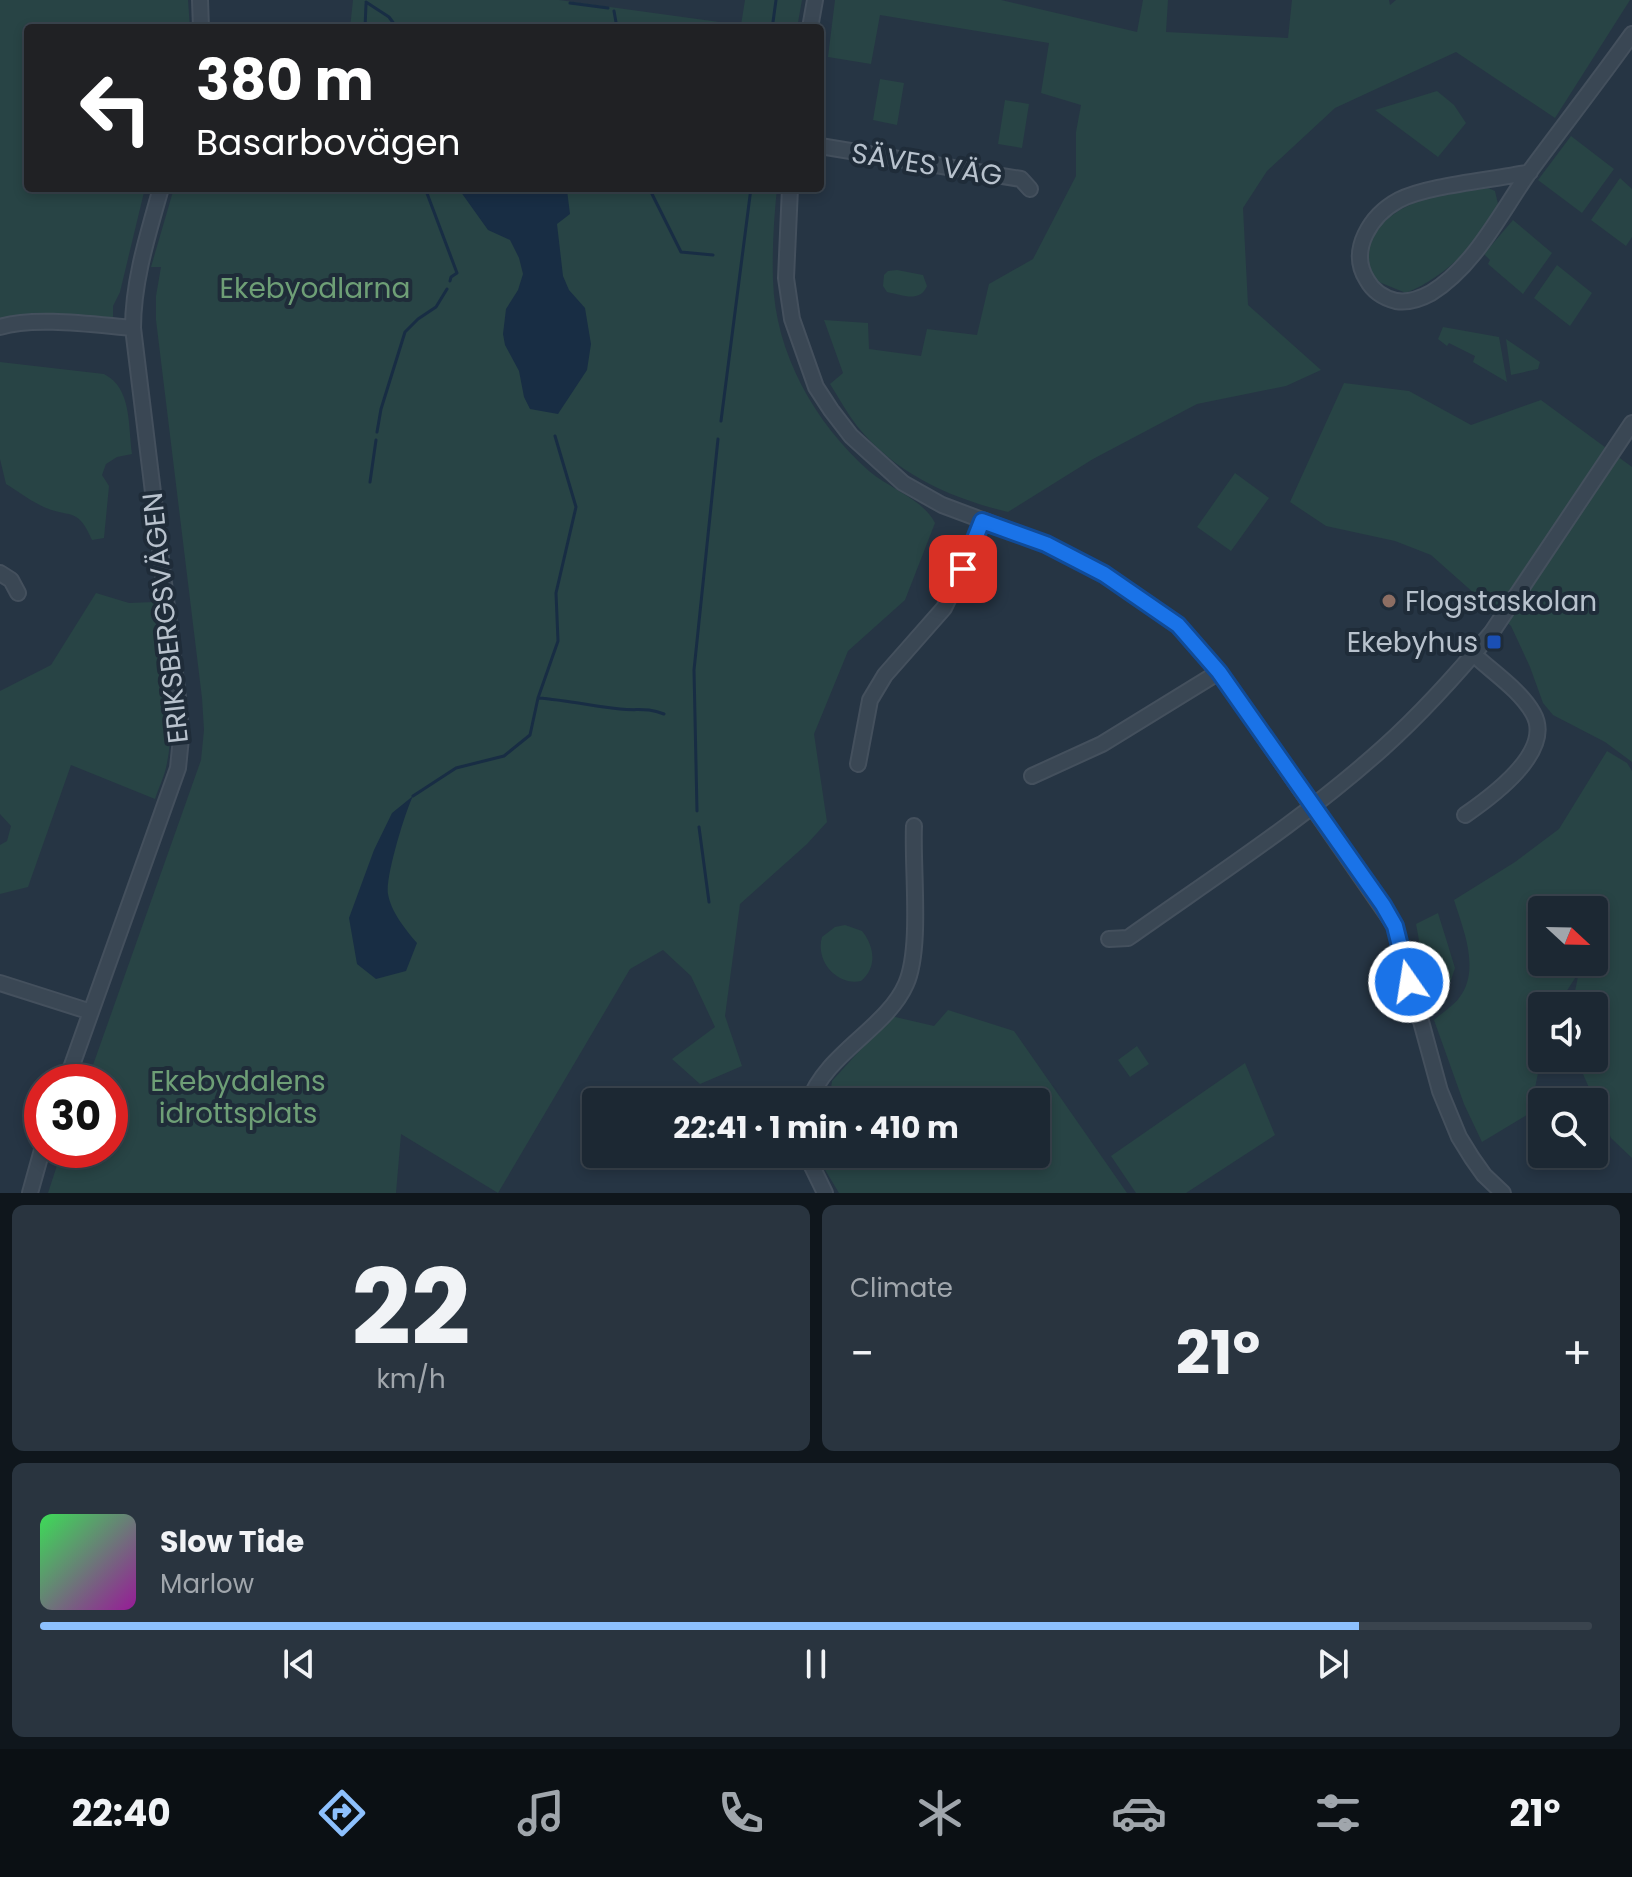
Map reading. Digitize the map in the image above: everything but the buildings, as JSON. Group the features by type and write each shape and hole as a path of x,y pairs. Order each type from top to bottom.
{"street":[{"path":"200,0 201,24"},
{"path":"811,24 815,0"},
{"path":"1530,172 1428,191 1400,200 1381,212 1360,247 1359,264 1370,286 1380,295 1411,301 1431,293 1459,269 1630,42"},
{"name":"SÄVES VÄG","path":"824,147 1021,179 1030,189"},
{"name":"ERIKSBERGSVÄGEN","path":"72,1064 178,768 181,738 174,661 133,328 138,275 160,192"},
{"path":"790,192 786,278 792,319 816,387 851,436 903,483 942,505 1046,544 1104,574 1178,625 1219,672 1395,926 1440,1091 1466,1147 1484,1175 1503,1193"},
{"path":"0,327 59,323 133,328"},
{"path":"1109,939 1128,938 1299,817 1383,748 1468,662 1524,587 1632,423"},
{"path":"858,764 870,700 885,675 944,608 982,521"},
{"path":"0,573 11,580 18,593"},
{"path":"1465,815 1512,777 1532,749 1538,732 1535,716 1521,697 1480,660"},
{"path":"1032,776 1102,744 1219,672"},
{"path":"817,1088 824,1075 892,1005 906,985 913,948 914,826"},
{"path":"0,983 91,1012"},
{"path":"30,1193 37,1168"},
{"path":"813,1168 825,1193"}],"green space":[{"path":"0,0 188,0 190,24 24,24 24,192 144,192 120,292 113,306 113,327 0,327"},
{"path":"353,0 559,0 734,24 350,24"},
{"path":"745,0 802,0 798,24 741,24"},
{"path":"835,0 1001,0 1137,32 1143,0 1168,0 1166,32 1288,38 1292,0 1389,0 1390,5 1396,0 1630,0 1555,118 1456,52 1335,108 1267,171 1243,208 1248,305 1321,370 1286,386 1197,404 1093,459 1008,512 925,482 872,443 853,421 830,384 843,373 824,320 868,323 869,349 921,356 927,329 977,335 989,284 1033,259 1076,176 1076,132 1081,105 1041,93 1049,43 880,15 871,64 828,57"},
{"path":"880,79 904,83 897,125 873,120"},
{"path":"1437,91 1454,105 1466,123 1438,157 1375,110"},
{"path":"1005,100 1029,104 1022,148 998,144"},
{"path":"1571,136 1614,169 1582,213 1538,180"},
{"path":"1620,178 1632,189 1632,237 1626,246 1591,220"},
{"path":"1488,188 1495,191 1498,204 1482,232 1448,268 1406,293 1374,280 1368,266 1367,247 1389,217 1428,198"},
{"path":"173,192 777,192 773,257 775,307 790,360 815,409 849,452 877,477 923,507 935,523 905,600 848,651 814,734 827,822 740,904 725,1016 742,1066 700,1084 672,1059 715,1027 691,976 663,950 630,969 498,1193 401,1134 396,1193 48,1193 56,1168 128,1168 128,1064 93,1064 201,760 204,730 202,698 156,320 161,267 151,267"},
{"path":"1513,220 1552,253 1523,294 1488,264 1490,260 1484,254"},
{"path":"1557,265 1592,293 1570,326 1534,298"},
{"path":"897,270 923,275 927,286 924,291 915,296 887,292 883,286 884,275"},
{"path":"1443,327 1499,337 1507,382 1473,362 1475,356 1449,343 1447,346 1438,339"},
{"path":"1506,339 1540,362 1538,369 1511,375"},
{"path":"0,362 104,374 120,388 127,408 132,454 117,457 106,464 102,475 109,486 104,538 92,540 78,518 41,506 6,484 0,459"},
{"path":"1344,383 1409,391 1471,425 1541,400 1632,467 1632,762 1605,742 1553,715 1543,703 1511,626 1431,555 1395,541 1326,526 1290,502"},
{"path":"1235,473 1269,498 1231,551 1197,527"},
{"path":"96,593 129,603 154,602 170,704 170,744 165,772 155,799 71,765 28,887 0,894 0,845 7,841 11,826 0,814 0,691 51,665"},
{"path":"1607,751 1627,763 1632,771 1632,1158 1608,1131 1608,1088 1589,1088 1582,1072 1608,1072 1608,992 1575,992 1578,976 1608,976 1608,896 1528,896 1528,976 1576,976 1566,992 1528,992 1528,1072 1538,1072 1535,1088 1528,1088 1528,1114 1482,1142 1464,1104 1434,1020 1459,998 1469,975 1468,949 1454,900 1515,862 1559,829"},
{"path":"1438,913 1455,968 1447,992 1430,1001 1416,924"},
{"path":"845,925 862,931 872,950 870,970 861,981 852,982 836,976 822,955 822,937 835,927"},
{"path":"948,1010 1014,1031 1127,1193 839,1193 824,1168 1050,1168 1050,1088 831,1088 832,1081 891,1016 934,1026"},
{"path":"1137,1046 1149,1064 1130,1077 1118,1060"},
{"path":"1245,1063 1275,1135 1186,1193 1136,1193 1111,1156"}],"water":[{"path":"461,192 567,192 570,214 557,224 563,276 569,290 585,308 591,344 587,370 558,414 530,409 524,397 519,371 505,345 503,334 506,309 518,290 523,274 510,240 488,230"},
{"path":"413,796 392,860 388,894 396,914 417,943 406,971 376,979 357,964 349,918 374,850 392,813"}],"waterway":[{"path":"773,22 776,0"},
{"path":"366,2 394,24"},
{"path":"570,3 608,8"},
{"path":"365,24 366,4"},
{"path":"614,11 616,24"},
{"path":"427,192 457,273 450,281"},
{"path":"651,192 681,252 713,255"},
{"path":"721,421 750,192"},
{"path":"377,432 405,332 436,307 447,289"},
{"path":"413,796 456,768 504,756 530,735 538,698 558,641 556,593 576,507 555,436"},
{"path":"697,811 694,670 718,439"},
{"path":"370,482 376,440"},
{"path":"538,698 664,714"},
{"path":"699,827 709,902"}],"place":[{"name":"Flogstaskolan","path":"1389,601"},
{"name":"Ekebyhus","path":"1494,642"}],"route":[{"path":"963,569 982,521 1046,544 1104,574 1178,625 1219,672 1383,905 1395,926 1409,982"}],"park label":[{"name":"Ekebyodlarna","path":"315,288"},
{"name":"Ekebydalens idrottsplats","path":"238,1097"}]}
